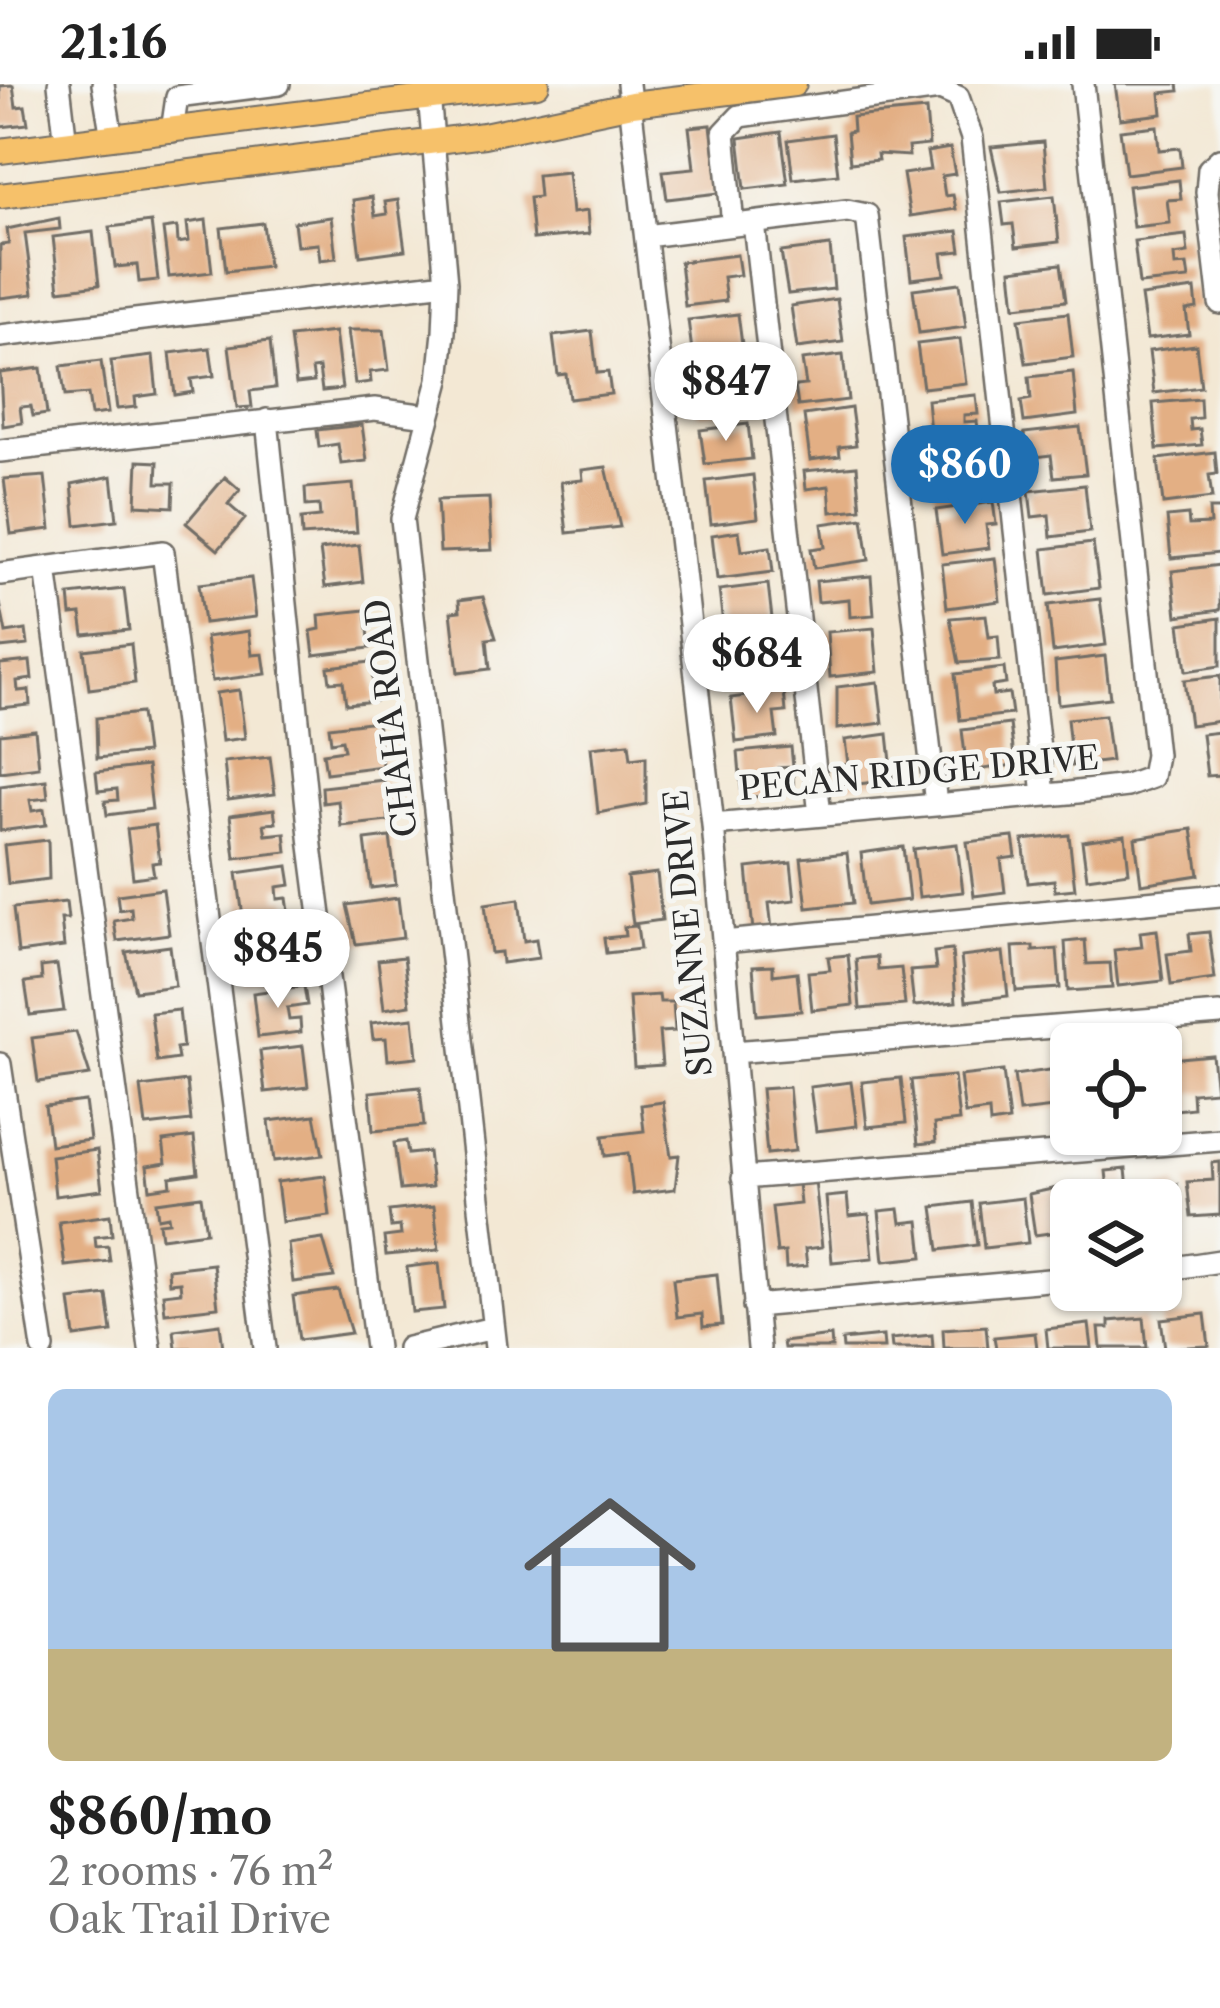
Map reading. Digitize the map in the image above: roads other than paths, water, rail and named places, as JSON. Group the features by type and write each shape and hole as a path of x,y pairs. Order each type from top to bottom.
{"main road":[{"path":"0,151 429,91 537,84"},
{"path":"0,196 434,141 630,94 794,84"},
{"path":"39,192 58,173 162,160 172,130"}],"street":[{"path":"59,84 66,144"},
{"path":"103,84 112,138"},
{"path":"172,130 177,97 279,84"},
{"name":"PECAN RIDGE DRIVE","path":"713,825 1127,786 1152,777 1156,755 1083,84"},
{"path":"820,815 743,224 724,133 740,116 940,89 958,97 972,138 1044,795"},
{"name":"CHAHA ROAD","path":"429,91 446,283 440,380 402,519 495,1338"},
{"name":"SUZANNE DRIVE","path":"630,94 713,825 759,1348"},
{"path":"1220,159 1209,169 1207,192 1220,303"},
{"path":"646,236 859,211 870,222 936,804"},
{"path":"0,336 446,283"},
{"path":"0,452 375,409 428,416"},
{"path":"267,420 311,846 376,1348"},
{"path":"0,574 163,552 265,1348"},
{"path":"46,568 150,1348"},
{"path":"723,942 1220,895"},
{"path":"733,1052 1220,1015"},
{"path":"0,1064 43,1348"},
{"path":"743,1178 1220,1140"},
{"path":"1182,1267 1220,1261"},
{"path":"754,1306 1050,1280"},
{"path":"408,1348 495,1338"}]}
